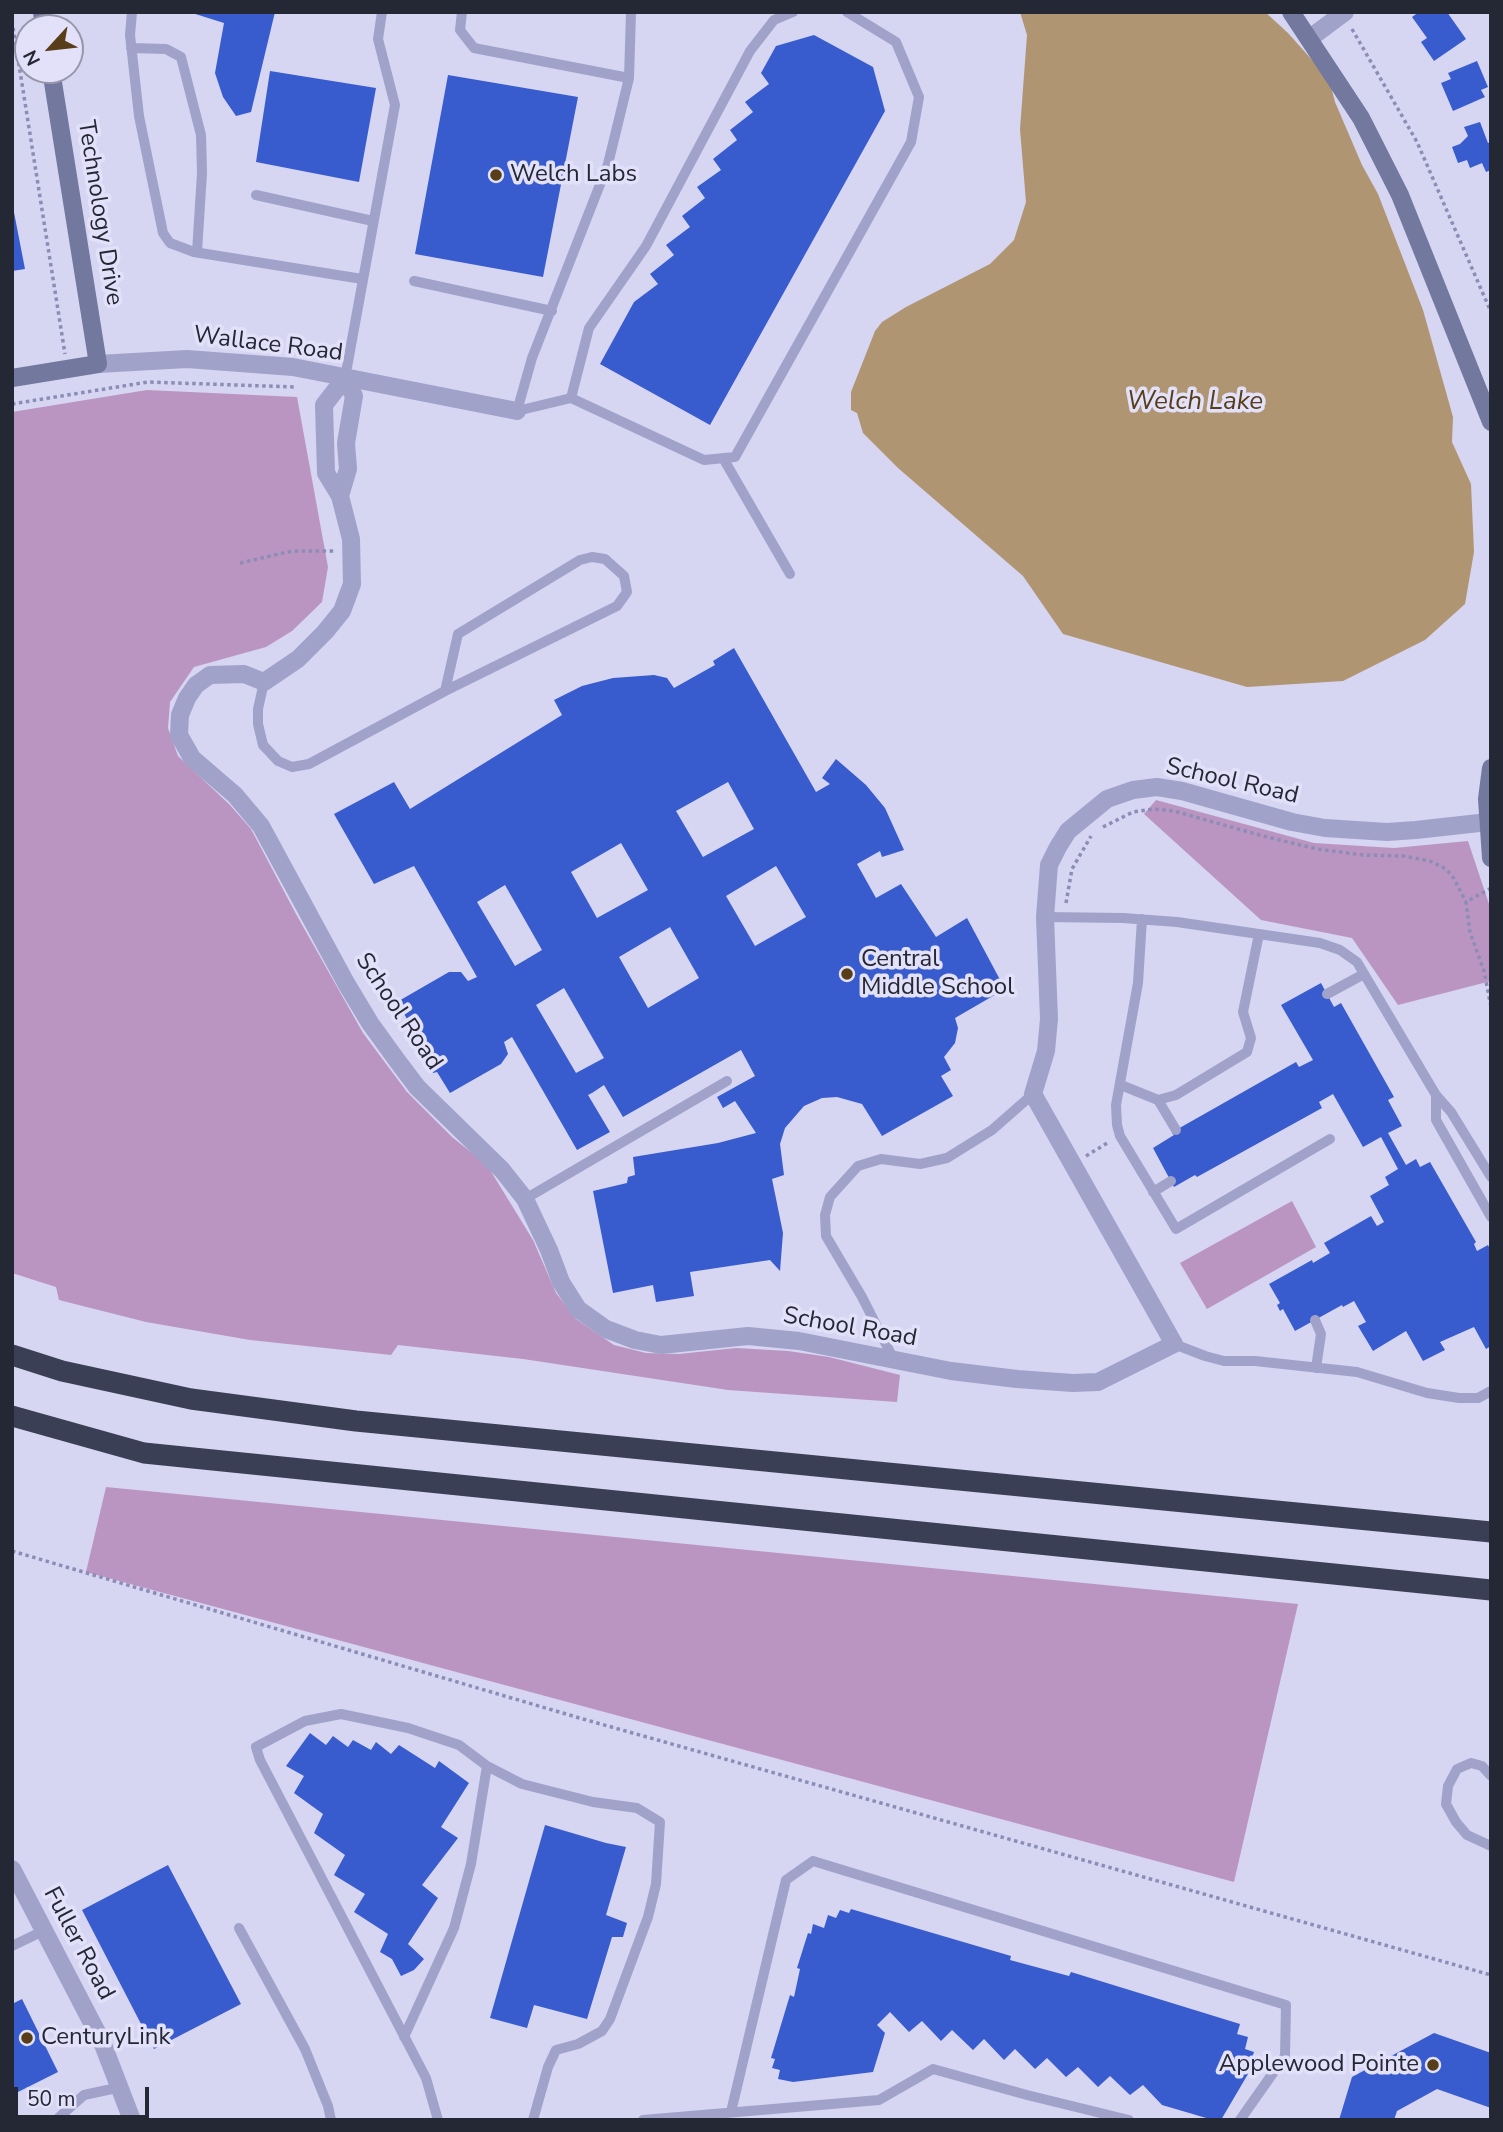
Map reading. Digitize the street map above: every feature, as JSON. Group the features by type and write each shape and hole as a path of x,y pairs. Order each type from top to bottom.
{"highway":[{"path":"12,1355 62,1371 191,1399 356,1421 1491,1532"},
{"path":"12,1416 144,1453 1491,1590"}],"street":[{"path":"1292,12 1361,118 1400,195 1491,422"},
{"path":"1310,38 1344,13"},
{"name":"Technology Drive","path":"53,84 98,363"},
{"name":"Wallace Road","path":"12,378 98,363 187,359 227,361 293,368 517,411"},
{"path":"264,682 298,659 325,632 342,611 352,584 351,539 340,496 326,474 324,405 345,378 354,396 346,443 348,469 340,496"},
{"name":"School Road","path":"264,682 244,674 210,675 196,685 187,698 180,715 179,735 192,758 235,794 261,826 346,983 396,1059 417,1087 502,1170 525,1199 561,1282 578,1309 607,1329 635,1340 661,1345 748,1336 799,1341 895,1362 1017,1379 1073,1383 1098,1382 1174,1344"},
{"path":"1491,768 1488,799 1491,858"},
{"name":"School Road","path":"1032,1094 1046,1051 1049,1018 1045,918 1049,865 1068,831 1107,799 1133,790 1157,787 1325,828 1396,831 1488,821"},
{"path":"1032,1094 1174,1344"},
{"name":"Fuller Road","path":"12,1870 102,2042 132,2120"}],"lane":[{"path":"132,12 130,35 139,116 163,233 170,243 197,252 362,279"},
{"path":"345,378 395,104 378,39 382,12"},
{"path":"462,12 460,30 474,48 629,78"},
{"path":"631,12 629,78 608,164 532,358 517,411 571,398 704,460 735,457 911,142 919,97 896,42 847,12"},
{"path":"571,398 589,328 646,246 750,51 774,20 793,12"},
{"path":"131,48 166,49 181,57 201,135 202,173 197,252"},
{"path":"256,195 373,221"},
{"path":"414,281 552,311"},
{"path":"723,458 789,574"},
{"path":"264,682 258,709 263,745 278,761 292,768 309,764 445,691 617,606 627,592 624,576 605,559 592,557 580,560 458,634 445,691"},
{"path":"1045,918 1142,919 1330,946 1357,962 1436,1095 1451,1112 1491,1177"},
{"path":"1142,919 1138,983 1116,1105 1120,1136 1176,1229 1331,1139"},
{"path":"1158,1100 1176,1095 1247,1052 1251,1038 1243,1012 1259,934"},
{"path":"1327,994 1364,974"},
{"path":"525,1199 727,1081"},
{"path":"1121,1085 1158,1100 1177,1130"},
{"path":"895,1362 862,1297 826,1236 825,1215 830,1197 858,1166 881,1160 920,1164 947,1158 992,1130 1032,1094"},
{"path":"1436,1095 1436,1120 1491,1217"},
{"path":"1153,1192 1171,1181"},
{"path":"1315,1320 1321,1334 1316,1368"},
{"path":"1174,1344 1224,1361 1255,1361 1357,1372 1427,1393 1459,1398 1478,1398 1491,1391"},
{"path":"438,2120 426,2078 260,1760 256,1747 305,1721 341,1714 408,1728 458,1745 487,1766 522,1784 593,1802 637,1808 660,1822 656,1884 648,1917 610,2019 602,2032 578,2044 556,2050 548,2067 533,2120"},
{"path":"1491,1776 1482,1766 1471,1763 1457,1769 1448,1786 1446,1804 1467,1835 1491,1846"},
{"path":"404,2037 454,1928 471,1864 487,1766"},
{"path":"731,2112 786,1880 813,1861 1286,2005 1285,2056 1240,2120"},
{"path":"239,1928 305,2049 331,2120"},
{"path":"12,1946 43,1931"},
{"path":"643,2120 879,2100 933,2069 1129,2120"},
{"path":"56,2120 84,2095 121,2087"}],"path":[{"path":"1344,13 1417,142 1491,312"},
{"path":"12,21 68,369"},
{"path":"12,404 148,382 295,387"},
{"path":"240,563 292,551 334,551"},
{"path":"1102,828 1133,812 1164,810 1317,849 1363,855 1404,856 1430,861 1446,869 1459,886 1466,902 1470,932 1484,971 1491,1007"},
{"path":"1065,918 1072,869 1093,834"},
{"path":"1466,902 1491,888"},
{"path":"1072,1164 1120,1136"},
{"path":"12,1551 583,1719 949,1820 1491,1975"}],"shaded area":[{"path":"147,390 297,397 328,567 322,602 292,631 266,647 194,667 170,702 168,728 178,756 230,805 251,829 363,1033 407,1092 452,1137 487,1165 533,1240 556,1293 576,1319 614,1345 646,1353 679,1354 736,1348 788,1351 829,1357 900,1375 897,1402 728,1390 523,1359 398,1345 391,1355 250,1340 146,1322 59,1300 56,1287 12,1273 12,412"},
{"path":"1156,800 1314,843 1394,848 1468,841 1491,910 1491,981 1398,1005 1352,938 1261,920 1144,814"},
{"path":"1292,1201 1316,1247 1207,1309 1180,1263"},
{"path":"106,1487 1298,1604 1234,1882 86,1572"}],"water":[{"name":"Welch Lake","path":"1020,12 1265,12 1288,33 1329,79 1335,102 1362,165 1378,194 1423,310 1453,417 1452,442 1471,484 1474,552 1465,604 1425,640 1343,681 1247,687 1063,634 1023,576 898,468 863,433 857,413 851,410 851,392 875,331 882,322 990,264 1014,240 1026,202 1020,129 1027,35"}],"building":[{"path":"189,12 275,12 251,112 236,116 223,97 215,73 224,23"},
{"path":"1419,12 1447,12 1466,39 1434,61 1421,42 1427,38 1412,17"},
{"path":"814,35 873,67 885,111 710,425 600,364 634,302 658,284 650,274 674,255 666,245 690,227 682,216 705,198 697,187 721,170 713,159 737,140 730,130 753,112 745,102 769,84 761,73 776,46"},
{"path":"1477,61 1488,87 1481,90 1485,97 1453,111 1441,83 1451,79 1448,73"},
{"path":"270,71 376,88 359,182 256,162"},
{"name":"Welch Labs","path":"448,75 578,97 543,277 415,254"},
{"path":"1480,122 1488,143 1491,142 1491,170 1486,172 1482,163 1470,168 1467,160 1458,163 1452,147 1468,136 1464,127"},
{"path":"12,202 25,269 12,271"},
{"name":"Central Middle School","path":"734,648 816,792 830,784 822,778 836,759 866,785 885,808 904,850 882,857 880,851 857,864 876,898 901,884 936,937 967,918 1005,989 955,1018 958,1028 955,1043 944,1057 951,1070 941,1076 953,1096 882,1136 862,1104 837,1097 822,1098 804,1106 785,1128 780,1144 784,1175 772,1179 783,1233 780,1271 770,1260 690,1272 694,1296 656,1302 653,1285 613,1293 593,1191 627,1183 628,1177 635,1175 633,1157 718,1143 756,1133 735,1101 723,1108 717,1097 755,1076 741,1050 623,1117 604,1085 588,1095 610,1132 577,1150 512,1037 504,1042 508,1054 501,1064 450,1093 437,1072 433,1073 406,1026 410,1024 397,1002 449,972 461,972 468,981 477,977 414,866 374,884 334,814 394,782 410,809 562,715 554,700 582,686 613,678 654,675 667,678 674,688 715,665 713,661","holes":["728,782 754,829 703,857 676,811","621,843 648,890 597,918 571,872","776,866 806,917 755,946 726,896","505,885 542,950 515,966 477,902","670,927 699,978 648,1008 619,957","564,988 604,1058 576,1073 536,1005"]},
{"path":"1321,983 1334,1007 1341,1003 1394,1097 1388,1100 1402,1126 1388,1133 1406,1165 1416,1159 1420,1167 1430,1162 1476,1242 1474,1244 1477,1251 1488,1245 1491,1251 1491,1346 1486,1349 1474,1327 1440,1342 1445,1350 1423,1361 1406,1331 1373,1351 1358,1326 1366,1322 1354,1301 1295,1331 1283,1309 1280,1311 1277,1305 1280,1303 1269,1284 1330,1253 1324,1243 1371,1216 1377,1226 1384,1222 1370,1196 1389,1185 1385,1177 1398,1169 1381,1137 1363,1147 1333,1094 1319,1102 1322,1108 1174,1187 1153,1148 1174,1135 1172,1133 1176,1130 1296,1062 1299,1067 1313,1060 1281,1005"},
{"path":"310,1733 326,1745 333,1736 348,1747 353,1740 371,1750 376,1742 391,1754 399,1745 435,1768 439,1761 469,1783 441,1827 458,1838 422,1885 438,1898 408,1944 424,1959 414,1970 401,1976 392,1959 380,1952 388,1934 354,1912 365,1894 334,1875 345,1855 314,1833 323,1814 294,1793 304,1776 286,1766"},
{"path":"545,1825 626,1847 606,1915 627,1923 623,1937 612,1937 587,2019 534,2005 527,2028 490,2018"},
{"path":"168,1865 241,2004 154,2049 82,1910"},
{"path":"851,1909 1011,1956 1010,1960 1069,1976 1071,1972 1240,2024 1237,2034 1248,2037 1245,2049 1254,2052 1251,2061 1255,2062 1221,2120 1213,2120 1162,2105 1143,2085 1130,2095 1110,2076 1098,2087 1078,2067 1066,2077 1047,2058 1035,2069 1015,2049 1004,2060 984,2039 973,2050 952,2030 941,2041 922,2021 909,2032 890,2012 877,2025 885,2033 873,2072 793,2082 778,2079 780,2070 772,2068 775,2059 771,2058 790,1995 794,1997 800,1969 797,1968 808,1933 811,1934 813,1924 824,1928 828,1915 836,1918 840,1910 849,1913"},
{"name":"CenturyLink","path":"22,1999 58,2072 12,2095 12,2004"},
{"name":"Applewood Pointe","path":"1434,2033 1491,2053 1491,2108 1437,2089 1397,2111 1394,2120 1339,2120 1352,2077"}],"place":[{"name":"Welch Labs","path":"496,175"},
{"name":"Central Middle School","path":"847,974"},
{"name":"CenturyLink","path":"27,2038"},
{"name":"Applewood Pointe","path":"1433,2065"}]}
